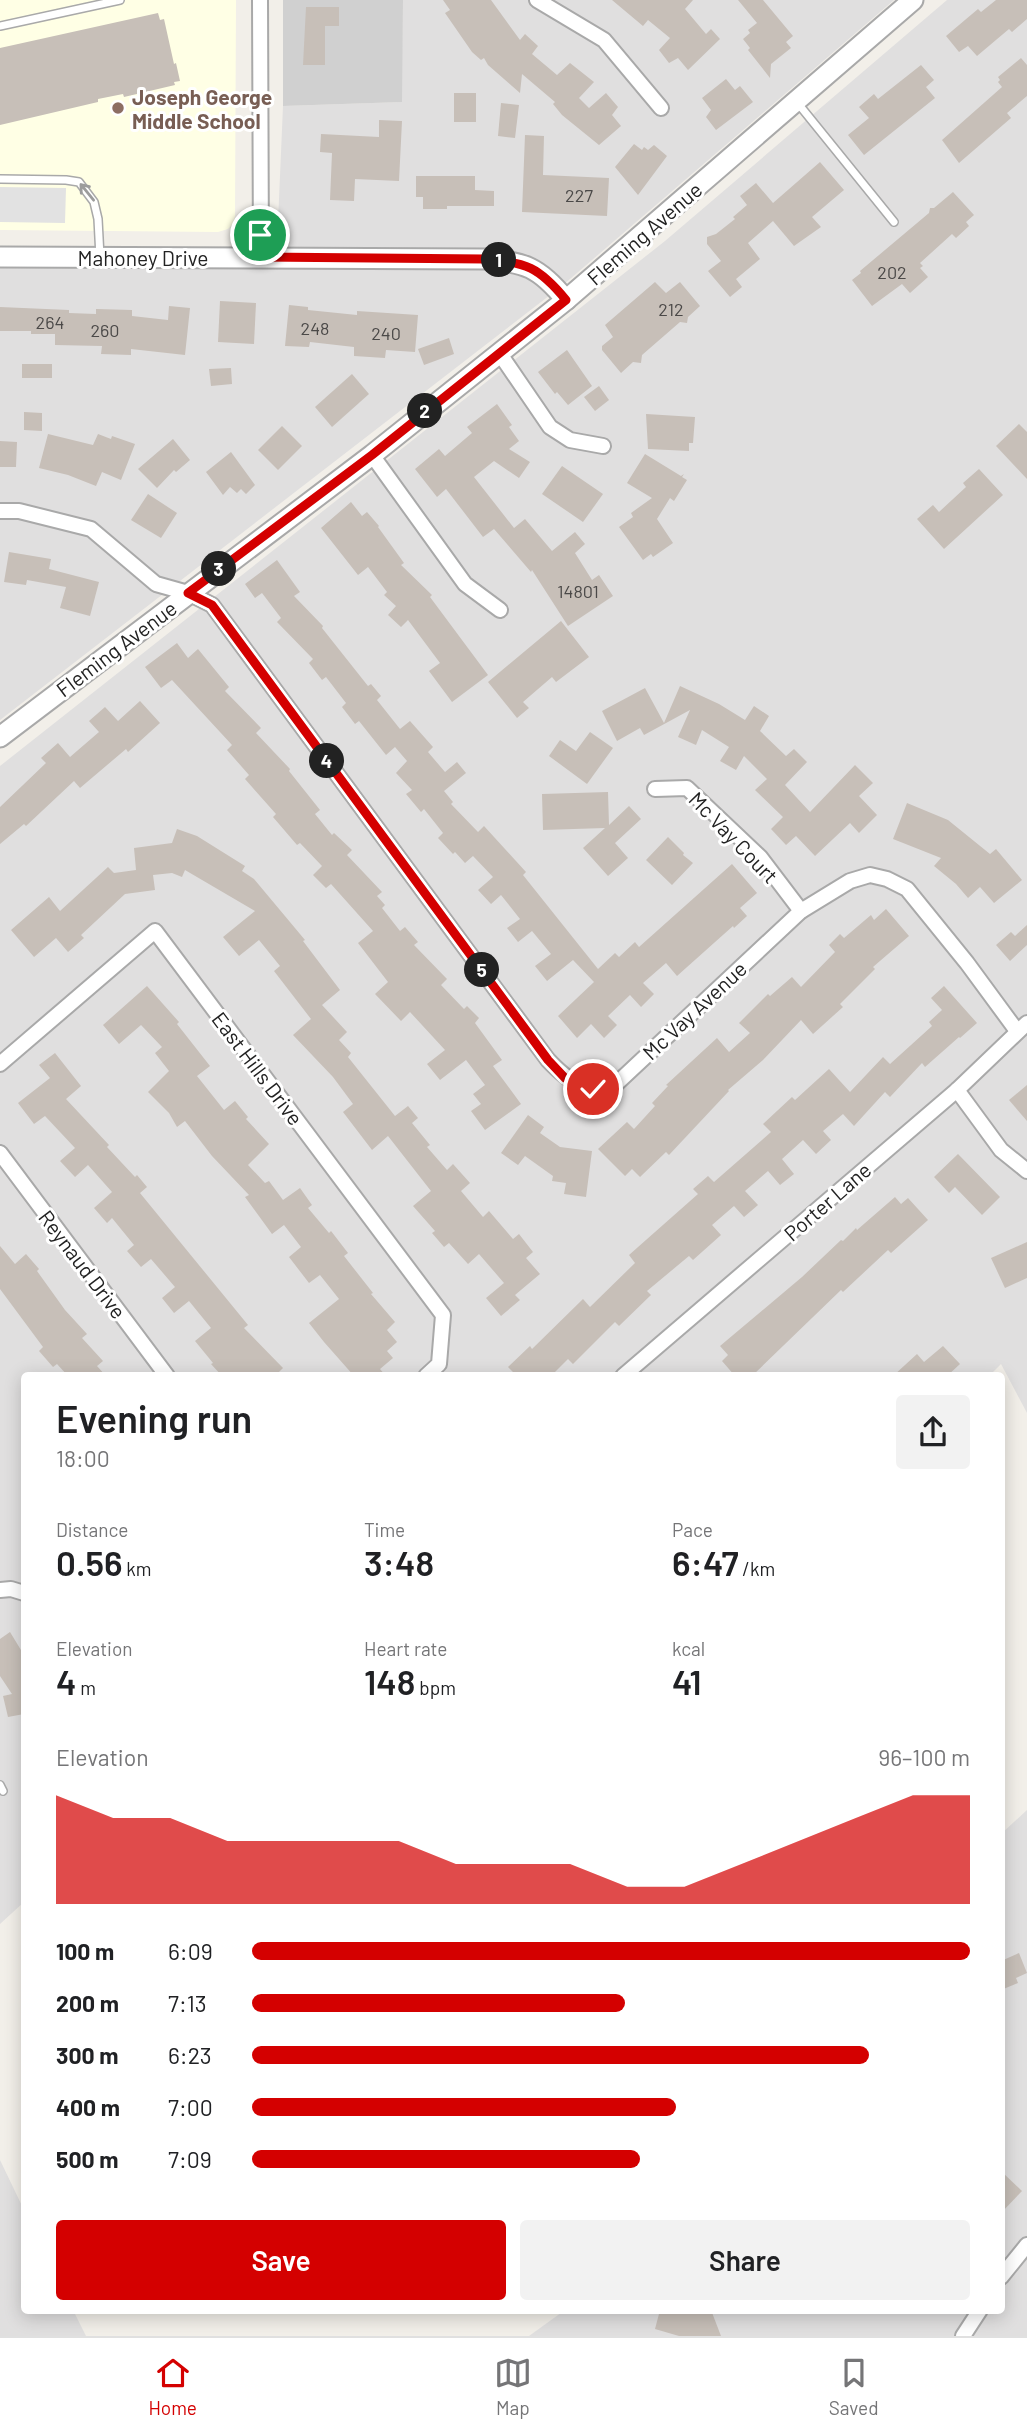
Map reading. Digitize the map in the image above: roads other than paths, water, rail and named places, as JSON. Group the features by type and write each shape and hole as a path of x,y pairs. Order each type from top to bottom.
{"street":[{"path":"260,0 261,257"},
{"path":"537,0 604,40 661,108"},
{"name":"Fleming Avenue","path":"0,737 372,455 499,355 914,0"},
{"name":"Mahoney Drive","path":"0,257 514,261 539,272 566,300"},
{"path":"499,355 550,427 570,440 603,446"},
{"path":"372,455 465,584 500,610"},
{"name":"Mc Vay Avenue","path":"0,511 19,512 91,529 156,584 188,593 212,605 565,1078 593,1089 615,1085 801,911 850,881 870,875 887,879 906,889 1022,1027"},
{"name":"Mc Vay Court","path":"655,789 687,788 760,857 801,911"},
{"name":"East Hills Drive","path":"0,1064 155,931 443,1315 439,1364 430,1372"},
{"name":"Porter Lane","path":"628,1372 957,1090 1022,1027"},
{"path":"957,1090 1001,1150 1027,1171"},
{"name":"Reynaud Drive","path":"0,1153 164,1372"},
{"path":"0,1590 21,1592"},
{"path":"1005,2272 1027,2245"},
{"path":"963,2336 977,2314"}],"lane":[{"path":"0,26 120,0"},
{"path":"796,101 894,222"},
{"path":"0,179 79,182 94,202 98,219 100,257"}],"place":[{"name":"Joseph George Middle School","path":"118,108"}]}
